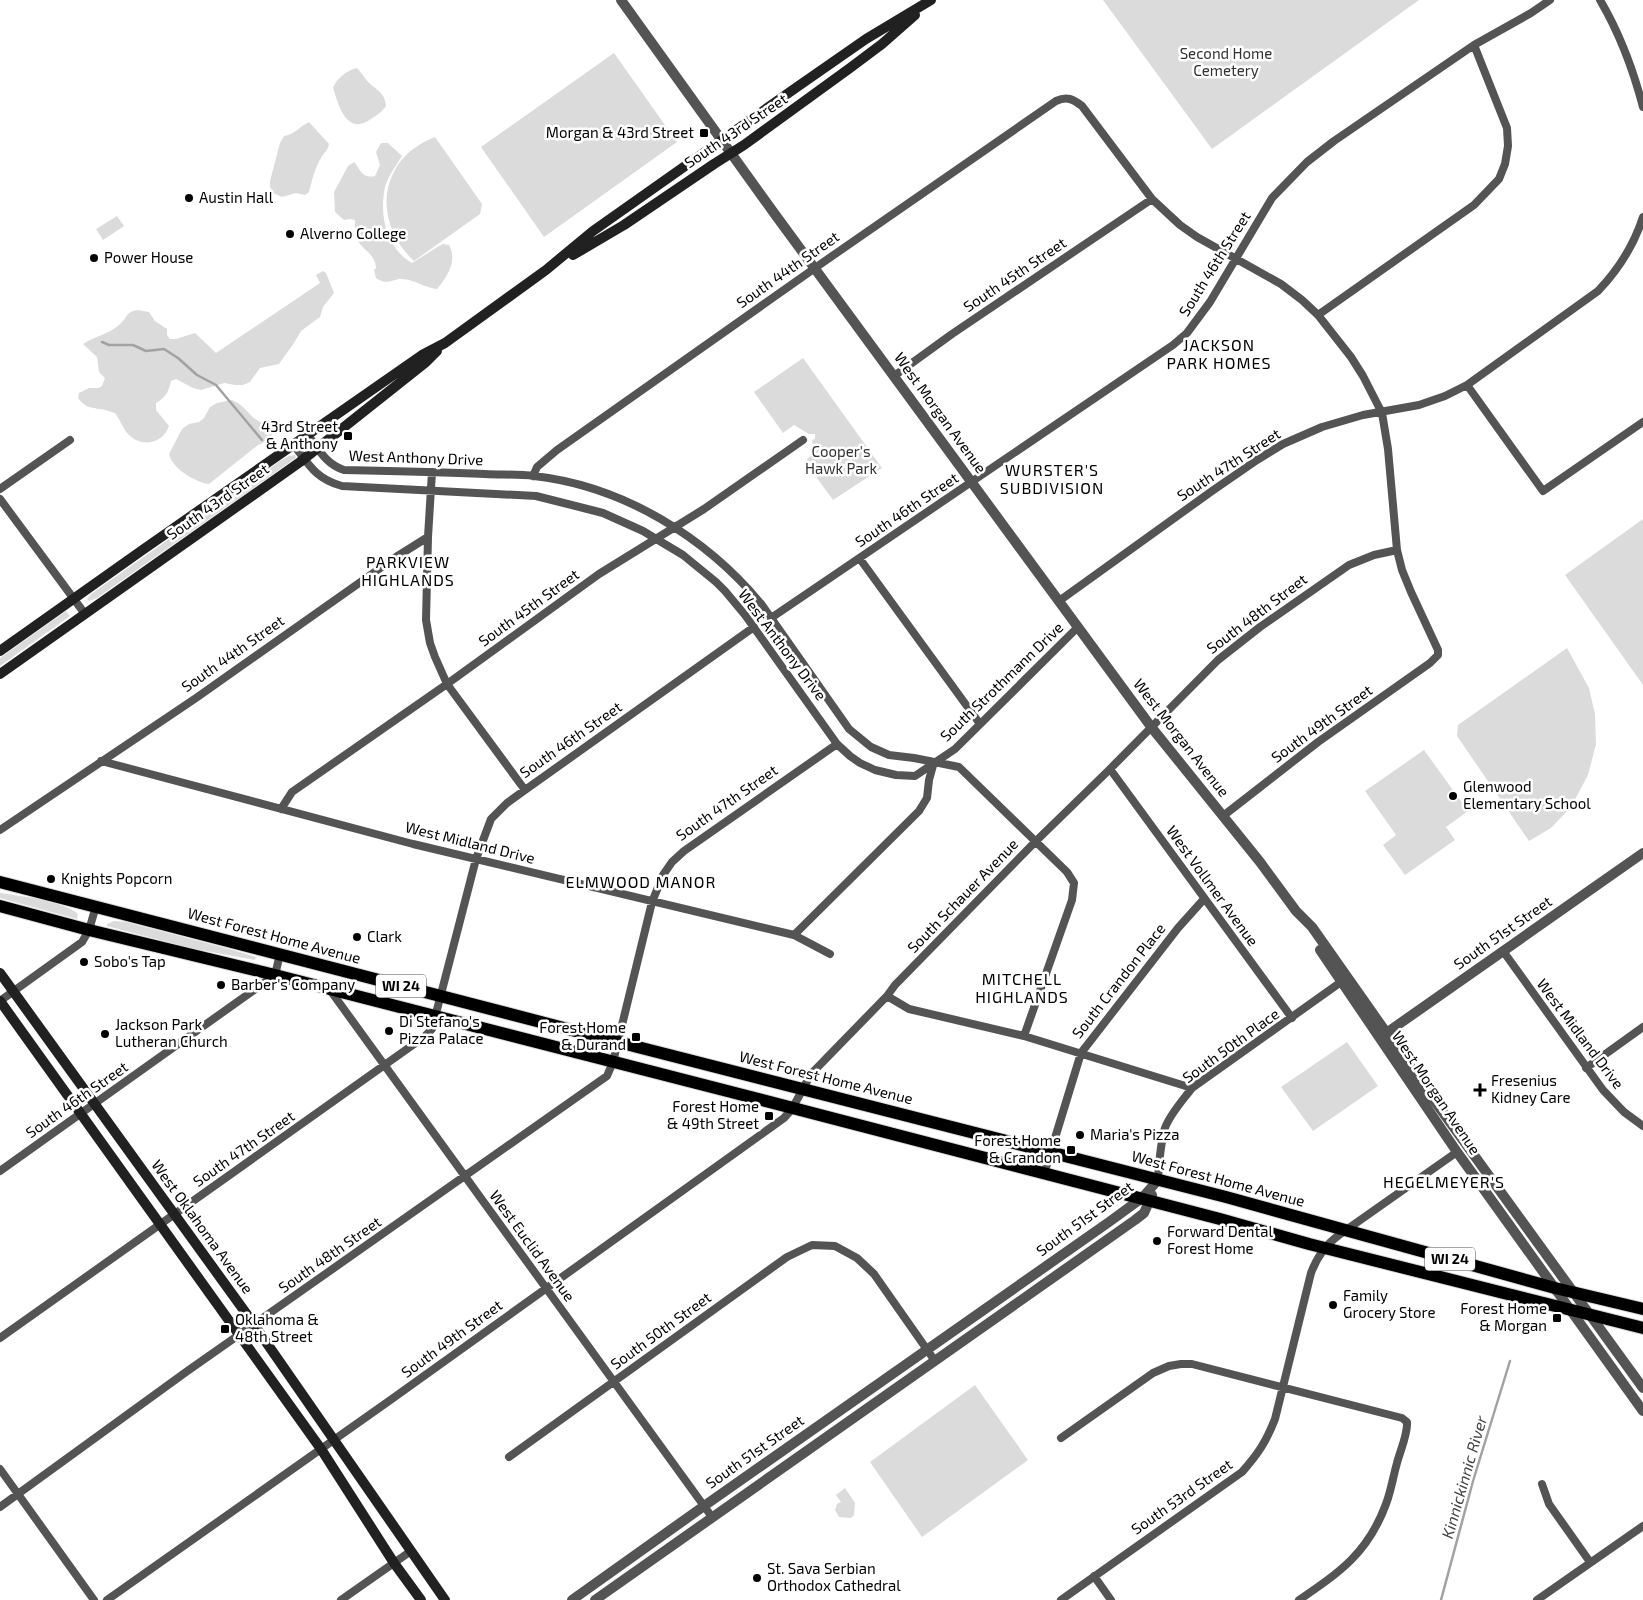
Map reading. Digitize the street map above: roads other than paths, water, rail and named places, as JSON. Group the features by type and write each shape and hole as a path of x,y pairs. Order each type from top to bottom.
{"main road":[{"name":"South 43rd Street","path":"546,270 624,225 787,115 882,44 932,0"},
{"name":"South 43rd Street","path":"0,651 422,355 445,343 546,270 593,232 777,101 866,40 932,0"},
{"path":"777,101 787,115"},
{"name":"South 43rd Street","path":"0,674 304,459 426,362 445,343"},
{"name":"West Forest Home Avenue","path":"0,882 280,954 437,1006 615,1052 792,1108 1220,1218 1309,1244 1643,1328"},
{"name":"West Forest Home Avenue","path":"0,906 330,990 437,1006 615,1052 802,1089 1050,1151 1573,1293 1643,1309"},
{"name":"West Oklahoma Avenue","path":"0,973 254,1325 445,1600"},
{"name":"West Oklahoma Avenue","path":"0,1001 321,1449 394,1563 421,1600"},
{"path":"407,1580 430,1600"}],"street":[{"name":"West Morgan Avenue","path":"621,0 1152,728 1296,911 1312,927 1457,1152 1643,1411"},
{"name":"South 46th Street","path":"771,618 1173,345 1187,333 1210,302 1272,198 1307,162 1334,141 1474,45 1531,13 1550,0"},
{"path":"1600,0 1627,55 1643,108"},
{"path":"1318,315 1474,205 1486,195 1499,179 1505,164 1508,146 1507,128 1474,45"},
{"name":"South 44th Street","path":"533,476 537,468 557,450 1056,101 1068,98 1082,106 1152,199"},
{"path":"1152,199 1180,225 1281,284 1318,315 1351,357 1382,412 1388,449 1397,550"},
{"name":"South 45th Street","path":"894,376 952,334 1152,199"},
{"name":"South 47th Street","path":"1059,601 1212,491 1283,444 1322,427 1363,415 1419,405 1445,396 1467,385 1598,291 1626,256 1641,231 1643,217"},
{"path":"1467,385 1543,491 1643,422"},
{"name":"West Anthony Drive","path":"308,435 334,467 344,470 533,476 567,482 616,497 674,527 728,569 752,593 849,729 860,740 889,755 958,767 1067,872 1074,883 1072,900 1024,1036"},
{"path":"0,489 70,440"},
{"name":"South 45th Street","path":"281,809 292,792 447,684 599,574 704,509 803,440"},
{"name":"West Anthony Drive","path":"294,444 314,472 331,483 342,486 430,492 510,494 546,498 602,513 643,531 683,556 716,582 746,615 837,744 850,756 875,770 896,775 915,776 934,762"},
{"path":"432,472 426,620 430,643 447,684 525,790"},
{"path":"0,499 85,614"},
{"name":"South 44th Street","path":"0,830 196,698 428,536"},
{"name":"South 49th Street","path":"1223,816 1318,742 1430,663 1438,655 1436,643 1402,570 1397,550"},
{"name":"South 48th Street","path":"1152,728 1218,660 1292,604 1349,564 1374,555 1397,550"},
{"path":"860,559 980,724"},
{"name":"South 46th Street","path":"437,1006 476,859 491,819 506,803 754,627"},
{"name":"South Strothmann Drive","path":"934,762 955,749 1078,627"},
{"name":"South Schauer Avenue","path":"802,1089 811,1074 887,996 895,985 1152,728"},
{"name":"South 47th Street","path":"615,1052 652,902 663,875 678,856 837,744"},
{"name":"West Midland Drive","path":"101,761 476,859 794,935 830,954"},
{"path":"794,935 922,807 927,798 934,762"},
{"name":"West Vollmer Avenue","path":"1110,769 1292,1018"},
{"name":"South 51st Street","path":"1382,1035 1643,853"},
{"name":"South Crandon Place","path":"1044,1174 1081,1053 1178,928 1204,899"},
{"path":"0,1001 82,942 89,930 96,906"},
{"name":"West Morgan Avenue","path":"1296,911 1341,982 1464,1142 1643,1388"},
{"name":"West Midland Drive","path":"1503,951 1603,1090 1624,1112 1643,1126"},
{"path":"275,975 280,954"},
{"name":"South 46th Street","path":"0,1171 275,975"},
{"name":"South 50th Place","path":"1158,1180 1160,1154 1166,1126 1192,1088 1341,982"},
{"name":"West Euclid Avenue","path":"330,990 712,1517"},
{"path":"887,996 909,1009 1024,1036 1192,1088"},
{"name":"South 47th Street","path":"0,1338 386,1066 432,1029 437,1006"},
{"path":"1586,1068 1643,1027"},
{"name":"South 48th Street","path":"0,1507 607,1076 615,1052"},
{"name":"South 49th Street","path":"107,1600 784,1118 792,1108 802,1089"},
{"path":"1325,1247 1346,1230 1457,1152 1464,1142"},
{"name":"South 51st Street","path":"572,1600 927,1350 1146,1199 1158,1180"},
{"name":"South 51st Street","path":"595,1600 1135,1220 1144,1213 1146,1199"},
{"name":"South 50th Street","path":"509,1457 787,1257 812,1245 835,1246 857,1258 874,1274 927,1350"},
{"name":"South 53rd Street","path":"1060,1600 1242,1472 1256,1457 1266,1442 1275,1419 1311,1273 1317,1258 1325,1247"},
{"path":"927,1350 934,1361"},
{"path":"1061,1438 1153,1373 1169,1366 1181,1364 1192,1364 1396,1415 1407,1422 1386,1504 1374,1531 1358,1554 1338,1573 1300,1600"},
{"path":"0,1469 94,1600"},
{"path":"1542,1484 1549,1504 1590,1562"},
{"path":"1537,1600 1643,1526"},
{"path":"342,1600 411,1551"},
{"path":"1094,1576 1111,1600"}],"waterway":[{"path":"102,342 109,345 133,345 146,351 164,349 178,358 197,375 216,385 262,440"},
{"name":"Kinnickinnic River","path":"1441,1600 1473,1481 1510,1361"}],"place":[{"name":"Morgan & 43rd Street","path":"704,133"},
{"name":"Austin Hall","path":"189,198"},
{"name":"Alverno College","path":"290,234"},
{"name":"Power House","path":"94,258"},
{"name":"43rd Street & Anthony","path":"348,436"},
{"name":"Glenwood Elementary School","path":"1453,796"},
{"name":"Knights Popcorn","path":"51,879"},
{"name":"Clark","path":"357,937"},
{"name":"Sobo's Tap","path":"84,962"},
{"name":"Barber's Company","path":"221,985"},
{"name":"Di Stefano's Pizza Palace","path":"389,1031"},
{"name":"Jackson Park Lutheran Church","path":"105,1034"},
{"name":"Forest Home & Durand","path":"636,1037"},
{"name":"Fresenius Kidney Care","path":"1480,1090"},
{"name":"Forest Home & 49th Street","path":"769,1116"},
{"name":"Maria's Pizza","path":"1080,1135"},
{"name":"Forest Home & Crandon","path":"1071,1150"},
{"name":"Forward Dental Forest Home","path":"1157,1241"},
{"name":"Family Grocery Store","path":"1333,1305"},
{"name":"Forest Home & Morgan","path":"1557,1318"},
{"name":"Oklahoma & 48th Street","path":"225,1329"},
{"name":"St. Sava Serbian Orthodox Cathedral","path":"757,1578"}],"district":[{"name":"JACKSON PARK HOMES","path":"1219,354"},
{"name":"WURSTER'S SUBDIVISION","path":"1052,479"},
{"name":"PARKVIEW HIGHLANDS","path":"408,571"},
{"name":"ELMWOOD MANOR","path":"641,882"},
{"name":"MITCHELL HIGHLANDS","path":"1022,988"},
{"name":"HEGELMEYER'S","path":"1444,1182"}],"park label":[{"name":"Second Home Cemetery","path":"1226,62"},
{"name":"Cooper's Hawk Park","path":"841,460"}]}
